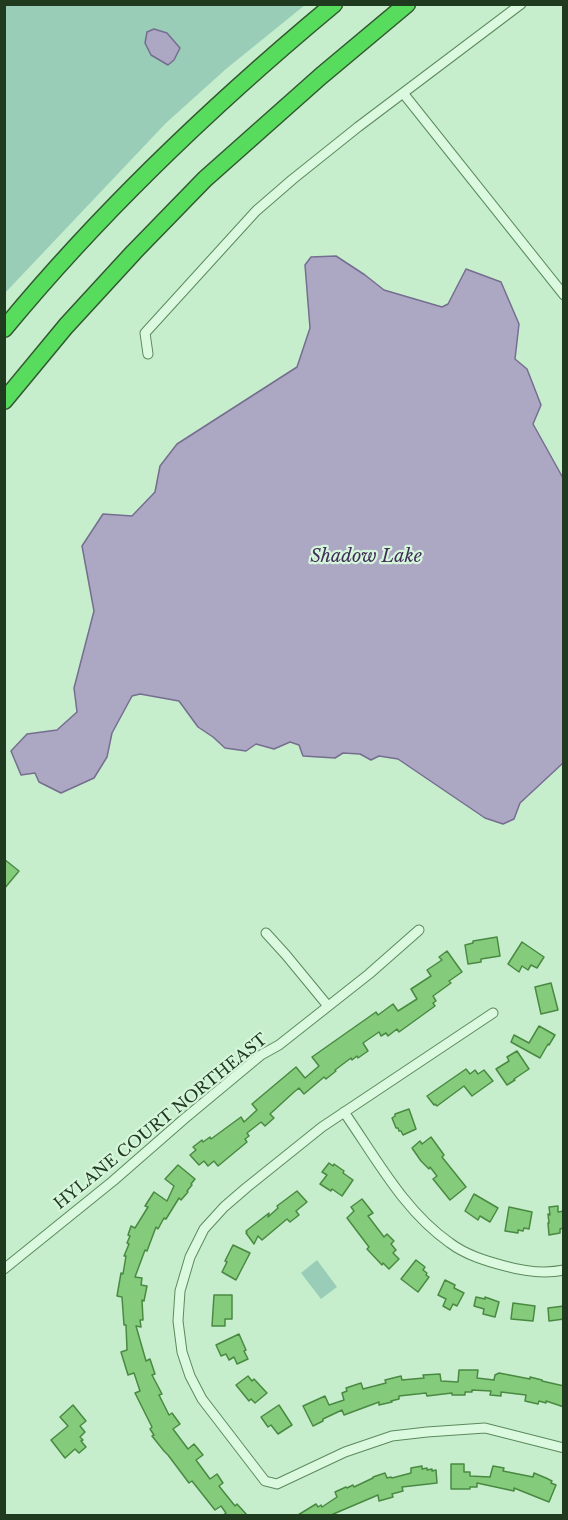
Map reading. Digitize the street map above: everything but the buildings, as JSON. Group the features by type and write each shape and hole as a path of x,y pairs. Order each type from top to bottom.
{"highway":[{"path":"4,329 108,212 179,141 334,4"},
{"path":"4,401 66,326 205,179 406,4"}],"street":[{"path":"148,354 145,333 256,211 302,171 521,4"},
{"path":"403,93 564,295"},
{"name":"HYLANE COURT NORTHEAST","path":"4,1269 113,1182 261,1055 279,1045 369,974 419,930"},
{"path":"266,933 328,1006"},
{"path":"493,1013 322,1127 224,1207 204,1229 190,1257 180,1291 178,1321 182,1352 190,1376 202,1399 265,1481 277,1484 345,1452 392,1436 427,1432 485,1428 564,1448"},
{"path":"344,1112 398,1191 419,1217 451,1244 483,1260 515,1269 553,1273 564,1270"}],"green space":[{"path":"5,5 305,5 226,69 166,123 5,293"},
{"path":"317,1260 337,1287 321,1299 301,1273"}],"water":[{"path":"154,29 167,33 180,48 174,60 168,65 151,55 145,43 147,32"},
{"name":"Shadow Lake","path":"336,256 384,290 442,307 448,304 466,269 501,282 519,324 515,359 527,369 541,405 533,424 563,478 563,763 520,803 514,819 503,824 485,818 398,759 379,756 371,760 360,754 343,753 335,758 303,756 299,745 290,742 274,749 256,744 246,751 225,748 198,727 179,701 140,694 132,696 112,733 107,757 94,778 61,793 39,782 35,773 21,775 11,751 27,734 57,730 77,712 74,688 94,611 82,546 103,514 132,516 155,492 160,466 177,444 297,367 310,328 305,265 311,257"}]}
